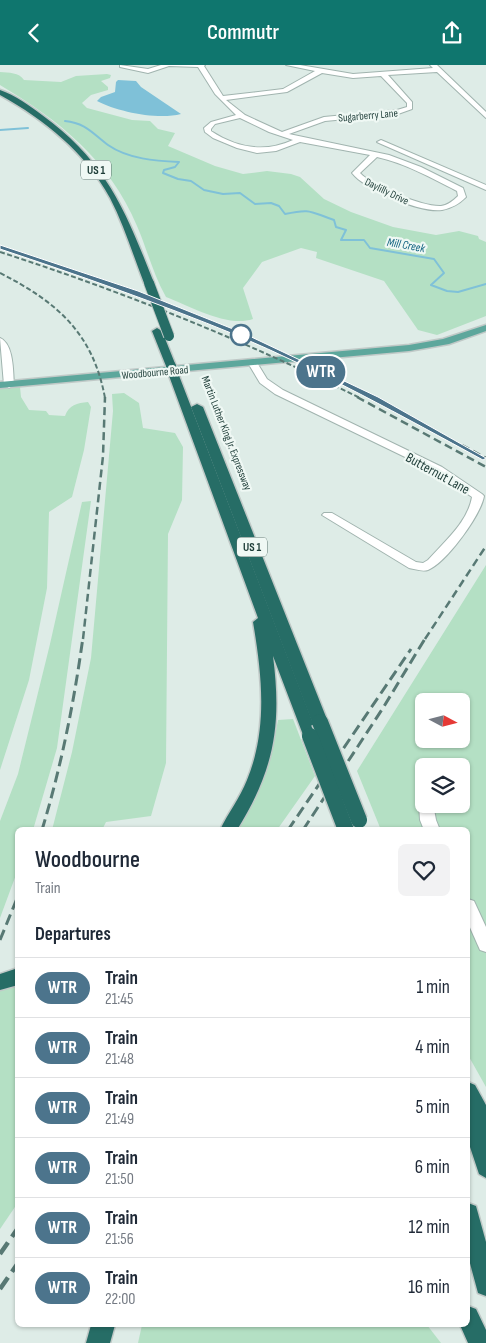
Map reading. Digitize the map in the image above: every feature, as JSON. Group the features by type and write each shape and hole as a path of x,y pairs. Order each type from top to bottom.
{"highway":[{"name":"Martin Luther King Jr. Expressway","path":"0,92 53,126 72,143 93,165 108,186 120,209 169,336 177,369 254,586 310,735 356,827"},
{"name":"Martin Luther King Jr. Expressway","path":"0,96 50,130 86,167 111,210 158,331 177,369 320,722 356,827"},
{"path":"230,827 247,799 258,775 269,724 269,675 254,586"},
{"path":"0,981 15,977"},
{"path":"470,1096 486,1125"},
{"path":"470,1116 486,1167"},
{"path":"470,1222 486,1285"},
{"path":"470,1321 480,1343"},
{"path":"98,1343 102,1327"}],"main road":[{"name":"Woodbourne Road","path":"5,385 430,345 456,339 486,328"}],"street":[{"path":"124,65 122,66 148,71 168,65 201,65"},
{"name":"Daylilly Drive","path":"201,65 210,84 242,117 300,139 375,154 398,161 428,173 460,190 462,197 459,201 444,206 420,206 366,182 356,173 375,154"},
{"path":"289,65 353,76 437,70 486,116"},
{"path":"223,98 282,92 320,71"},
{"name":"Sugarberry Lane","path":"284,134 324,119 398,112 410,108 410,103 384,75"},
{"path":"342,84 353,76"},
{"path":"242,117 213,123 207,127 208,132 245,149 257,151 279,149 300,139"},
{"path":"381,142 486,188"},
{"path":"0,341 8,359 5,385"},
{"name":"Butternut Lane","path":"253,363 263,381 279,392 438,469 464,485 478,497 478,503 470,518 432,563 424,567 413,565 328,515"},
{"path":"427,813 431,827"},
{"path":"470,910 486,945"}],"green space":[{"path":"0,72 17,74 24,80 61,82 76,76 111,75 110,78 101,81 108,87 108,90 91,95 82,103 87,108 132,120 150,121 158,129 175,133 168,146 215,166 243,174 267,171 300,177 324,199 351,212 393,227 436,235 459,231 478,236 479,239 486,242 486,316 437,335 418,330 384,281 316,258 317,252 301,248 262,262 243,288 253,319 232,321 209,315 166,297 157,279 137,226 126,203 112,181 97,162 62,128 22,98 0,85"},
{"path":"20,387 21,397 29,410 46,411 49,415 65,416 71,407 77,404 88,402 91,407 84,450 72,497 49,512 47,588 29,680 0,770 0,389"},
{"path":"124,393 139,403 143,428 175,433 183,447 182,500 168,534 166,763 151,816 106,822 104,827 53,827 72,752 91,658 113,411 112,394"},
{"path":"91,501 57,748 34,827 15,827 15,877 0,918 0,821 18,774 82,502"},
{"path":"486,565 486,1087 470,1059 470,827 380,827 357,771"},
{"path":"293,719 315,776 279,827 239,827 253,803 264,777 278,720"},
{"path":"15,985 15,1207 0,1229 0,989"},
{"path":"142,1327 429,1327 441,1343 138,1343"}],"water":[{"path":"118,80 136,81 141,87 181,114 161,116 138,114 116,109 97,101 101,97 115,92"}],"waterway":[{"name":"Mill Creek","path":"65,121 84,127 108,145 124,153 152,160 179,162 175,167 164,170 163,173 178,179 191,181 204,190 223,194 240,193 255,204 271,203 279,206 285,214 301,211 315,213 334,220 336,227 346,230 341,240 364,240 370,248 434,259 444,273 431,285 447,291 458,292 486,284"},
{"name":"Mill Creek","path":"0,130 28,128"}],"railway":[{"path":"0,252 138,300 183,318 272,356 360,398"},
{"path":"0,273 39,296 69,322 82,338 92,355 105,398"},
{"path":"357,397 486,467"},
{"path":"83,639 103,456 105,398"},
{"path":"462,445 486,458"},
{"path":"425,639 486,546"},
{"path":"43,827 66,735 83,637"},
{"path":"305,827 383,708 426,637"},
{"path":"290,827 411,649"},
{"path":"0,940 15,903"},
{"path":"0,1254 15,1232"},
{"path":"0,1289 15,1267"}],"train":[{"name":"WTR","path":"0,247 136,292 241,335 376,399 486,458"}]}
